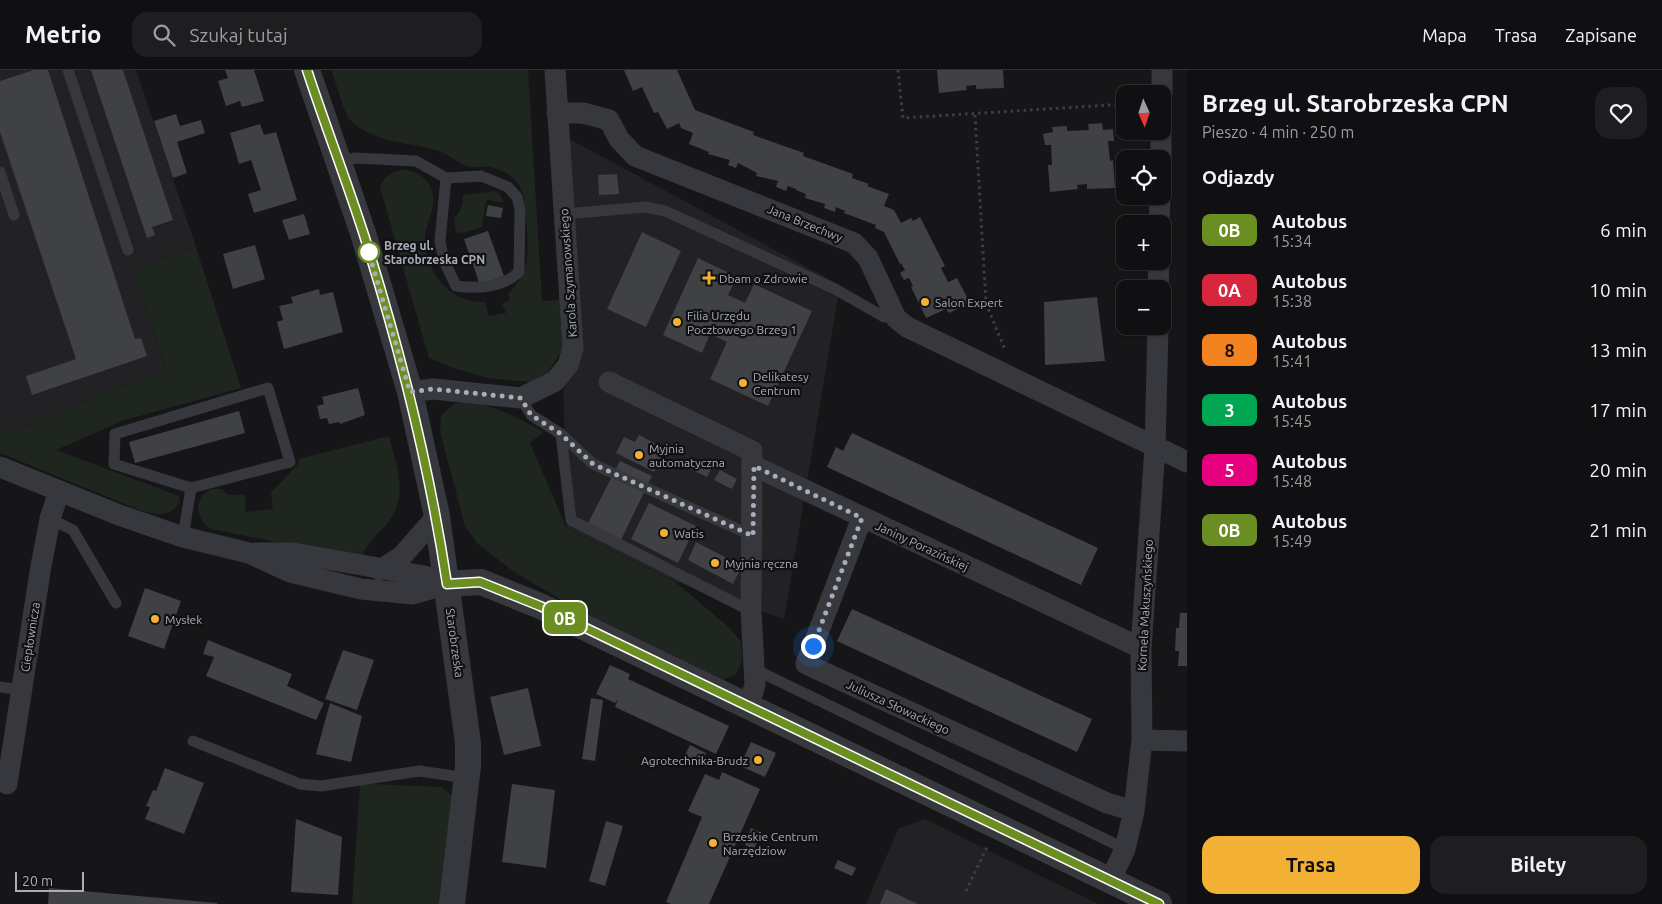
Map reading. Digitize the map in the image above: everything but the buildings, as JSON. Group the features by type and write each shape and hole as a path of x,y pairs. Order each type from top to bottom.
{"street":[{"name":"Starobrzeska","path":"306,70 363,233 410,392 437,516 468,743 467,778 452,904"},
{"name":"Karola Szymanowskiego","path":"521,398 555,381 568,366 573,348 555,70"},
{"path":"1162,70 1162,85"},
{"name":"Jana Brzechwy","path":"558,113 583,113 608,120 619,139 635,156 854,243 868,258 896,318"},
{"path":"896,318 907,327 1187,462"},
{"name":"Kornela Makuszyńskiego","path":"1111,879 1125,849 1134,810 1142,740 1141,648 1156,448 1158,335"},
{"path":"609,382 752,451 754,466 751,611 755,685 748,707"},
{"path":"410,392 433,389 521,398"},
{"name":"Janiny Porazińskiej","path":"754,466 1141,648"},
{"path":"0,467 183,537 249,553 290,572 361,589 413,594 447,584 480,582 540,606 1111,879 1159,904"},
{"name":"Ciepłownicza","path":"7,784 50,520 59,491"},
{"path":"380,570 402,556 437,516"},
{"name":"Juliusza Słowackiego","path":"862,518 806,664 1108,803 1134,810"},
{"path":"249,553 294,553 380,570 424,576 447,584"},
{"path":"1142,740 1187,741"}],"lane":[{"path":"68,70 128,250"},
{"path":"338,162 354,158 416,161 446,178 481,176 508,187 517,197 520,209 519,272 509,281 476,289 456,286 444,262 440,241 446,178"},
{"path":"0,172 14,215"},
{"path":"564,214 645,207 665,211 835,289 884,317 896,318"},
{"path":"268,388 290,462 191,488 114,464 114,434 268,388"},
{"path":"521,398 531,415 561,434 593,464 753,536"},
{"path":"561,434 571,520 751,611"},
{"path":"183,537 191,488"},
{"path":"50,520 73,530 116,603"},
{"path":"754,669 1115,844"},
{"path":"0,687 22,690"},
{"path":"193,741 300,784 321,786 420,771 467,778"}],"path":[{"path":"898,70 903,118 975,115 1116,105"},
{"path":"975,115 986,303 1018,380"},
{"path":"966,891 988,847"}],"shaded area":[{"path":"0,70 136,70 196,247 131,268 166,368 12,432 0,428"},
{"path":"331,70 528,70 542,301 561,300 562,350 548,372 530,382 487,378 453,368 429,358 380,187 385,178 400,170 408,170 424,178 429,185 434,199 425,236 429,261 434,272 450,291 472,301 485,302 489,316 506,313 502,304 510,300 508,294 520,280 526,265 528,240 526,209 522,190 511,176 501,171 489,167 470,167 439,151 381,138 359,128 347,116"},
{"path":"551,129 840,285 784,619 674,581 567,529 561,300"},
{"path":"495,191 500,194 503,202 493,202 491,199 486,201 482,227 464,233 456,232 454,218 462,207 463,195"},
{"path":"196,247 241,388 125,420 56,450 179,496 180,500 173,510 164,514 142,511 0,453 0,428 12,432 166,368 131,268"},
{"path":"466,400 506,413 543,432 530,443 567,529 674,581 725,624 741,641 742,662 736,674 720,681 573,607 513,571 478,544 465,526 440,432 441,416 454,404"},
{"path":"389,436 400,482 398,504 386,525 368,545 361,559 211,529 204,524 200,517 199,503 206,492 213,489 222,489 228,495 245,495 246,512 273,509 271,493 299,463 298,459"},
{"path":"360,785 441,787 452,796 442,904 352,904"},
{"path":"925,819 1099,904 866,904 898,829"}],"bus line":[{"name":"0B","path":"307,70 363,233 410,392 437,516 447,584 480,582 540,606 1111,879 1159,904"}],"place":[{"name":"Brzeg ul. Starobrzeska CPN","path":"369,252"},
{"name":"Dbam o Zdrowie","path":"709,278"},
{"name":"Salon Expert","path":"925,302"},
{"name":"Filia Urzędu Pocztowego Brzeg 1","path":"677,322"},
{"name":"Delikatesy Centrum","path":"743,383"},
{"name":"Myjnia automatyczna","path":"639,455"},
{"name":"Watis","path":"664,533"},
{"name":"Myjnia ręczna","path":"715,563"},
{"name":"Mysłek","path":"155,619"},
{"name":"Agrotechnika-Brudz","path":"758,760"},
{"name":"Brzeskie Centrum Narzędziow","path":"713,843"}],"route":[{"path":"369,252 368,250 410,392 433,389 521,398 531,415 561,434 593,464 753,536 754,466 862,518 813,646"}]}
